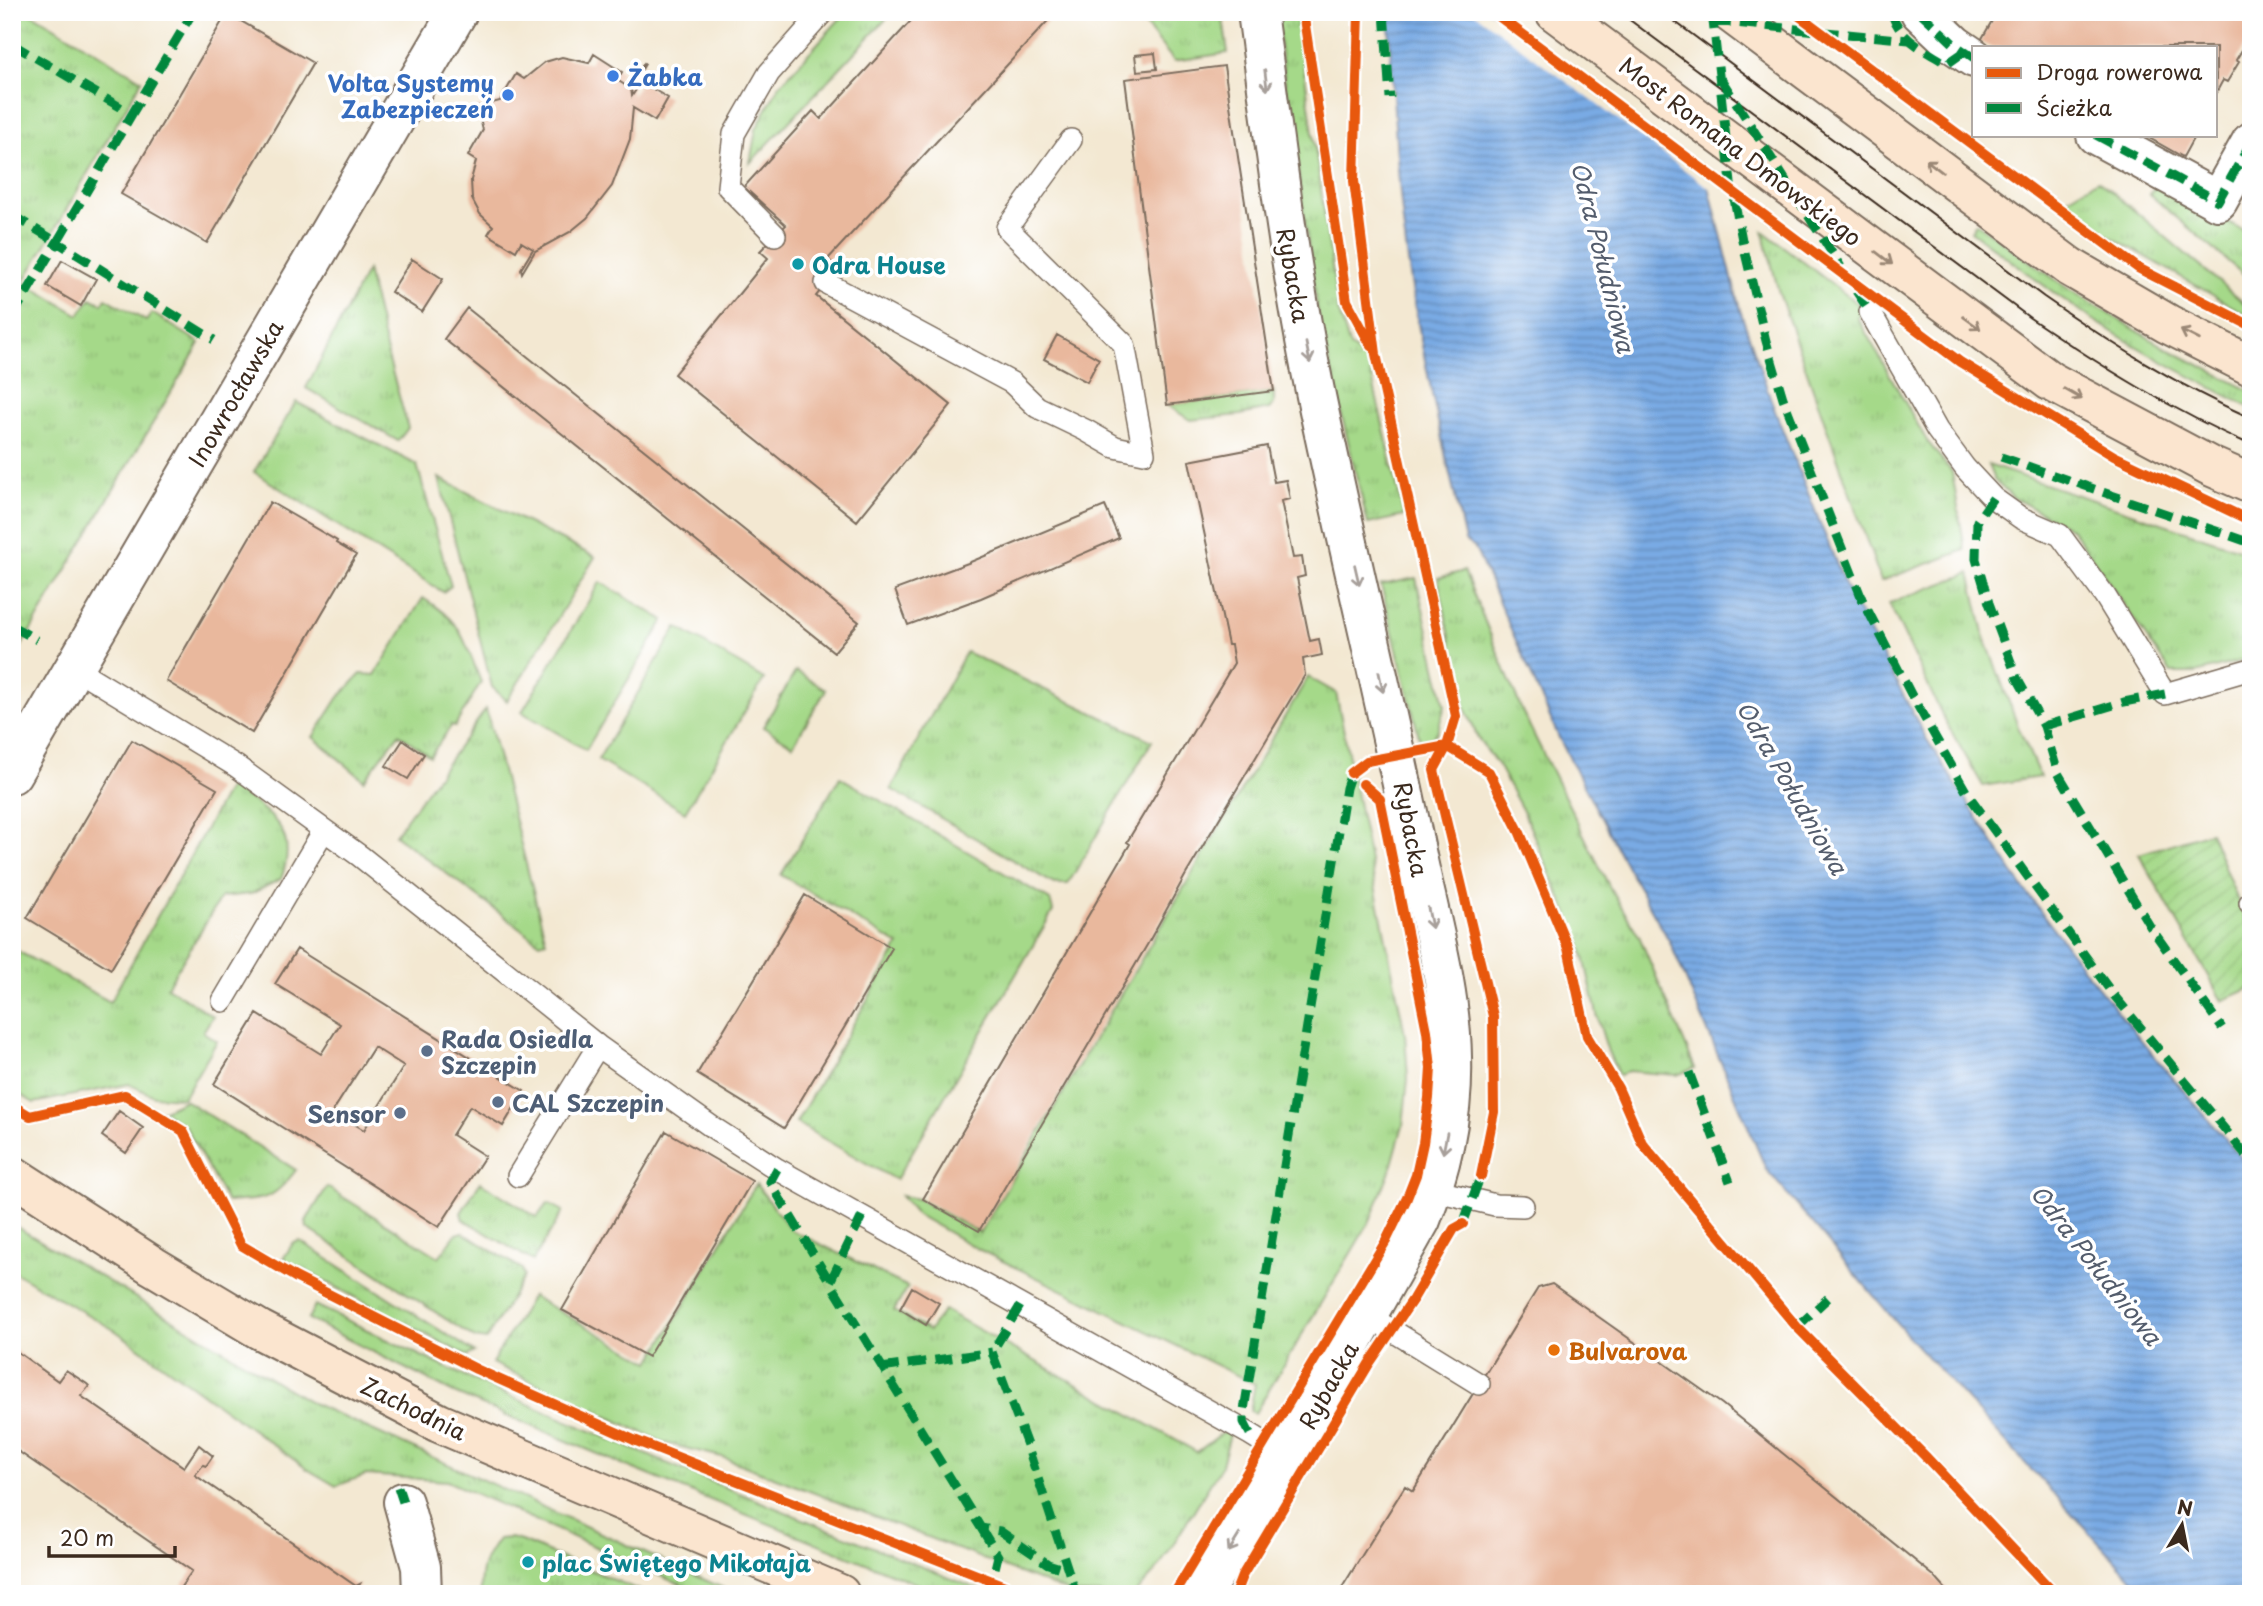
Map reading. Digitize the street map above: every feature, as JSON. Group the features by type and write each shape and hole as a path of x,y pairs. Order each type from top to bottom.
{"street":[{"name":"Inowrocławska","path":"12,774 458,12"},
{"name":"Rybacka","path":"1202,1594 1287,1457 1421,1220 1433,1190 1446,1142 1452,1057 1447,1003 1397,755 1319,408 1292,268 1257,12"},
{"name":"Most Romana Dmowskiego","path":"1555,12 2050,380 2210,466 2251,484"},
{"path":"1729,12 2070,267 2168,324 2251,366"},
{"path":"1920,12 1955,45 1972,57"},
{"path":"2098,136 2218,201 2251,142"},
{"name":"Zachodnia","path":"12,1175 153,1266 260,1330 439,1423 840,1594"},
{"path":"403,1502 421,1567 422,1594"}],"lane":[{"path":"775,235 728,187 734,134 769,73 822,12"},
{"path":"826,283 1002,377 1037,407 1115,447 1144,453 1124,344 1006,228 1071,140"},
{"path":"1870,312 1937,430 1965,468 2021,517 2060,535 2105,596 2165,694 2251,669"},
{"path":"73,667 236,766 324,830 598,1046 712,1127 777,1169 1251,1434 1287,1457"},
{"path":"223,1001 324,830"},
{"path":"517,1176 598,1046"},
{"path":"1433,1190 1483,1203 1523,1206"},
{"path":"1367,1315 1479,1384"}],"green space":[{"path":"12,12 29,12 142,80 24,282 79,315 91,298 102,304 106,298 146,321 152,313 200,343 12,662"},
{"path":"846,12 893,12 750,163 756,129 779,86"},
{"path":"1135,12 1222,12 1228,53 1174,61"},
{"path":"1275,12 1296,12 1338,310 1350,347 1368,360 1404,516 1368,524 1319,321"},
{"path":"2098,180 2251,309 2251,317 2101,231 2063,201"},
{"path":"2159,184 2248,233 2251,229 2251,281 2149,194"},
{"path":"1976,223 2070,290 2164,347 2251,391 2251,408 2155,357 2084,314 1971,231"},
{"path":"1763,231 1866,310 1857,317 1927,441 1952,472 1965,550 1881,581 1779,293"},
{"path":"367,270 408,428 398,441 306,388"},
{"path":"1274,391 1274,404 1269,409 1240,415 1190,420 1167,405"},
{"path":"296,402 417,465 451,586 443,592 254,472"},
{"path":"1988,465 2251,553 2251,658 2196,673 2171,673 2072,529 2012,497 1994,480"},
{"path":"439,478 595,557 507,701 492,687"},
{"path":"1464,571 1522,711 1610,888 1639,936 1695,1068 1677,1075 1628,1071 1619,1076 1599,1023 1581,944 1524,813 1499,767 1478,738 1464,706 1438,578"},
{"path":"1970,573 1985,638 2040,777 1983,786 1944,719 1889,603"},
{"path":"1416,578 1445,706 1437,732 1432,738 1420,741 1381,585"},
{"path":"600,582 664,620 586,750 522,712"},
{"path":"423,598 447,615 461,633 481,682 455,726 452,725 430,756 399,734 364,780 313,737 339,697 361,674 375,675"},
{"path":"677,627 764,679 685,812 598,760"},
{"path":"966,652 1152,741 1068,884 1054,884 891,789"},
{"path":"796,671 826,690 793,745 763,727"},
{"path":"1308,677 1336,693 1405,1034 1408,1079 1403,1125 1391,1168 1370,1221 1255,1413 1250,1411 1255,1384 978,1249 916,1214 901,1196 918,1199 980,1233"},
{"path":"486,709 546,941 540,943 395,835"},
{"path":"840,777 1050,900 1053,911 896,1180 796,1123 899,945 781,875"},
{"path":"230,785 268,813 277,823 287,847 286,861 281,879 251,894 221,897 167,987 213,1016 203,1032 217,1041 183,1098 154,1096 129,1084 34,1103 12,1090 12,948 110,1002"},
{"path":"2210,832 2251,933 2251,988 2222,1001 2139,854"},
{"path":"185,1100 296,1170 280,1188 266,1197 227,1202 185,1126 162,1111"},
{"path":"480,1182 537,1217 548,1203 563,1211 533,1261 463,1219 461,1213"},
{"path":"756,1184 791,1230 908,1287 894,1311 929,1331 944,1310 1197,1452 1225,1431 1230,1434 1222,1465 1159,1567 1136,1594 1073,1594 722,1457 665,1443 492,1363 532,1296 650,1362"},
{"path":"327,1187 439,1257 456,1234 462,1232 522,1269 524,1276 486,1340 475,1338 307,1228 306,1221"},
{"path":"12,1224 312,1403 736,1594 701,1594 447,1481 366,1475 336,1486 307,1469 116,1331 12,1271"},
{"path":"300,1241 474,1352 467,1356 283,1259 293,1243"},
{"path":"315,1305 450,1369 598,1434 990,1594 942,1594 454,1393 308,1319"},
{"name":"plac Świętego Mikołaja","path":"510,1538 648,1594 480,1594 483,1565 489,1553 498,1539"}],"water":[{"name":"Odra Południowa","path":"1388,12 1684,12 1709,187 1740,310 1775,411 1846,587 1926,738 2019,882 2085,971 2251,1169 2251,1594 2146,1594 1908,1336 1766,1169 1670,942 1560,740 1475,548 1465,541 1427,371 1409,268 1398,172"}],"pier":[{"path":"1473,12 1688,12 1713,191"}],"building":[{"name":"Odra House","path":"919,12 1056,12 828,259 838,269 816,296 951,405 857,521 674,374 768,258 760,251 786,225 744,187 813,111 821,119"},
{"path":"1997,12 2251,12 2251,35 2227,82 2223,80 2218,89 2218,46 1988,46 1980,42"},
{"path":"227,13 313,63 207,243 121,194"},
{"path":"1155,53 1157,69 1137,71 1135,55"},
{"path":"594,54 622,72 617,80 628,87 644,63 631,89 632,96 641,82 668,98 655,121 633,108 630,139 612,186 587,218 570,232 535,251 522,273 521,269 533,249 521,242 516,251 488,234 493,226 480,214 472,199 471,180 476,161 468,156 483,130 477,107 500,101 516,74 524,79 545,62 562,57 589,63"},
{"path":"1224,66 1274,391 1167,405 1125,79"},
{"path":"2146,136 2194,136 2183,157"},
{"path":"412,259 443,279 422,312 391,292"},
{"path":"62,260 96,279 81,306 47,286"},
{"path":"467,308 859,622 834,652 444,339"},
{"path":"1057,335 1099,359 1087,382 1044,359"},
{"path":"1267,446 1274,482 1286,480 1290,499 1281,501 1293,558 1302,557 1305,576 1297,578 1310,641 1319,639 1322,655 1303,659 1305,675 979,1231 923,1199 1130,844 1127,842 1234,663 1189,461"},
{"path":"270,502 356,555 252,733 166,681"},
{"path":"1105,506 1119,538 981,598 908,625 895,590"},
{"path":"132,740 217,789 111,969 27,918"},
{"path":"403,740 424,754 408,779 386,766"},
{"path":"805,895 892,948 784,1128 697,1074"},
{"path":"297,949 524,1091 503,1126 470,1106 452,1135 485,1156 439,1227 214,1084 257,1014 321,1054 340,1024 275,984","holes":["374,1047 404,1066 364,1130 333,1111"]},
{"path":"119,1111 143,1128 126,1153 102,1136"},
{"path":"666,1131 752,1181 648,1357 562,1310"},
{"path":"1552,1284 1722,1404 1934,1576 1950,1594 1338,1594 1405,1486 1413,1491 1538,1288"},
{"path":"912,1287 939,1303 926,1325 900,1309"},
{"path":"12,1348 58,1381 66,1370 87,1384 89,1386 81,1396 184,1467 199,1445 213,1456 195,1475 356,1586 360,1584 354,1594 176,1594 192,1571 12,1447"}],"tram line":[{"path":"1619,12 2030,318 2138,387 2251,445"},
{"path":"1662,12 2044,297 2144,362 2251,418"}],"marked path":[{"path":"12,44 132,114 193,12"},
{"path":"1384,12 1390,98"},
{"path":"1712,12 1731,183 1766,341 1783,398 1862,599 1912,696 1967,793 2112,993 2251,1161"},
{"path":"1891,12 1907,37 1921,49 1947,64 1964,52"},
{"path":"1920,12 1955,45 1972,57"},
{"path":"1713,21 1909,40"},
{"path":"1721,79 1841,267"},
{"path":"12,215 57,242 132,114"},
{"path":"2098,136 2218,201 2251,142"},
{"path":"12,317 57,242 214,340"},
{"path":"1856,291 1870,312"},
{"path":"2001,457 2251,543"},
{"path":"1993,498 1977,521 1976,559 2017,678 2044,726 2058,773 2151,928 2222,1028"},
{"path":"12,626 37,640"},
{"path":"2044,726 2124,702 2165,694"},
{"path":"1250,1434 1244,1422 1244,1410 1346,788 1351,773"},
{"path":"1689,1072 1730,1182"},
{"path":"777,1169 770,1182 830,1282"},
{"path":"1463,1224 1482,1172"},
{"path":"862,1216 830,1282 981,1528 1000,1531 1048,1564 1067,1570"},
{"path":"1797,1327 1828,1298"},
{"path":"1020,1306 992,1352 1027,1445 1076,1594"},
{"path":"881,1368 992,1352"},
{"path":"398,1487 403,1502"},
{"path":"981,1528 998,1556 992,1581"}],"cycle path":[{"path":"1303,12 1347,301 1371,345"},
{"path":"1359,12 1354,181 1376,354 1456,716 1447,746 1434,770 1493,1016 1494,1112 1481,1176"},
{"path":"1493,12 1960,362 2114,456 2251,521"},
{"path":"1794,12 2138,268 2251,326"},
{"path":"1351,773 1367,761 1447,746 1489,772 1520,833 1568,948 1587,1036 1618,1088 1642,1143 1797,1327 1925,1456 2055,1594"},
{"path":"1174,1594 1386,1241 1416,1175 1429,1098 1431,1068 1427,1031 1380,799 1363,784"},
{"path":"12,1105 30,1116 125,1095 183,1131 241,1245 295,1277 476,1369 634,1440 1025,1594"},
{"path":"1235,1594 1242,1576 1369,1364 1413,1299 1454,1229 1463,1224"}],"place":[{"name":"Żabka","path":"613,76"},
{"name":"Volta Systemy Zabezpieczeń","path":"508,95"},
{"name":"Odra House","path":"798,264"},
{"name":"Rada Osiedla Szczepin","path":"427,1051"},
{"name":"CAL Szczepin","path":"498,1102"},
{"name":"Sensor","path":"400,1113"},
{"name":"Bulvarova","path":"1554,1350"},
{"name":"plac Świętego Mikołaja","path":"528,1562"}]}
